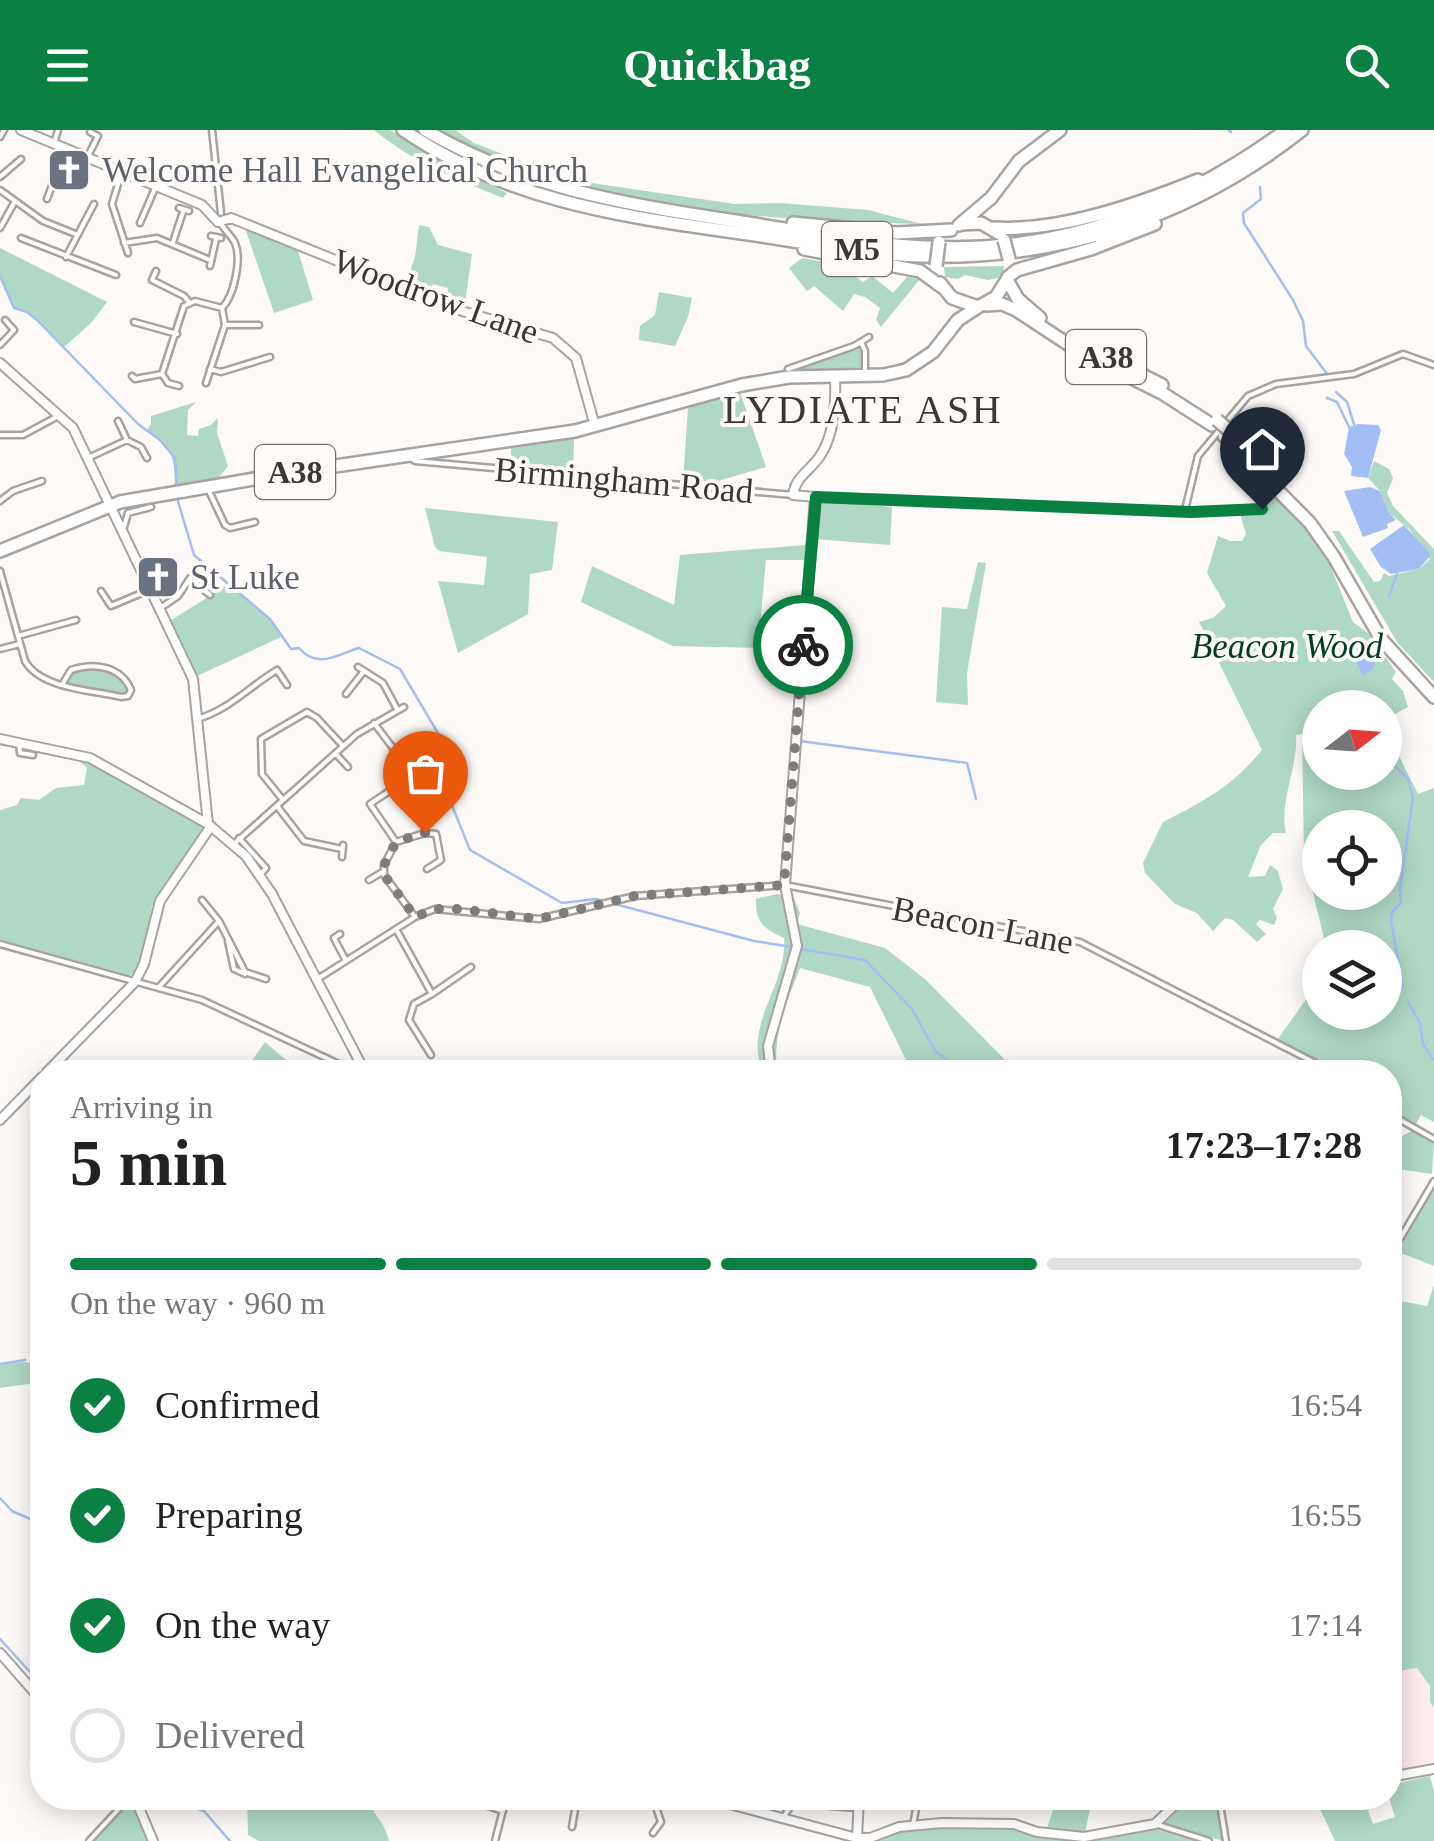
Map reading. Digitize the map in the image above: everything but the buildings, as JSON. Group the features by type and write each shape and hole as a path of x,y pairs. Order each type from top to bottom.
{"highway":[{"name":"M5","path":"403,130 456,162 538,195 595,211 905,255 974,256 1093,238 1162,214 1224,183 1302,130"},
{"name":"M5","path":"425,130 512,174 570,192 650,209 907,246 1013,244 1088,230 1132,216 1204,184 1286,130"},
{"path":"942,288 936,266 940,242 991,198 1018,161 1060,130"},
{"path":"650,209 897,233 981,223 992,227 1044,225 1139,203 1200,179 1267,144"},
{"path":"680,224 920,271 952,298 982,306 1002,291 1017,270 1092,249 1178,213 1226,188 1282,146"},
{"path":"991,198 992,227 1004,240 1010,258 1008,279"},
{"name":"A38","path":"1008,279 1018,300 1068,337 1166,387 1228,434 1314,517 1394,644 1434,688"},
{"path":"950,328 954,314 952,298"},
{"name":"A38","path":"411,458 595,426 742,385 790,376 865,376 906,370 933,352 950,328 982,306 1002,304 1080,352 1214,423"},
{"name":"A38","path":"1228,434 1310,522 1381,639 1434,697"},
{"name":"Birmingham Road","path":"0,551 109,506 176,491 411,458"}],"street":[{"path":"0,137 4,130"},
{"name":"Woodrow Lane","path":"21,130 202,205 220,217 265,231 462,311 554,338 576,358 595,426"},
{"path":"54,143 58,130"},
{"path":"206,383 225,325 222,308 232,292 237,252 220,217 212,130"},
{"path":"87,158 98,136 90,132"},
{"path":"47,198 66,148"},
{"path":"0,177 21,159"},
{"path":"122,172 112,204 128,253"},
{"path":"140,223 156,186"},
{"path":"0,190 43,221 78,235"},
{"path":"0,228 14,203"},
{"path":"66,257 94,204"},
{"path":"173,242 184,210"},
{"path":"27,233 22,239 116,275"},
{"path":"124,243 150,237 173,242 210,263 216,238"},
{"path":"156,271 152,283 184,296 188,302 222,308"},
{"path":"162,374 188,302"},
{"path":"0,345 14,330 5,320"},
{"path":"134,322 177,334"},
{"path":"225,325 251,329 259,325"},
{"path":"788,369 869,337"},
{"path":"861,342 865,376"},
{"path":"210,369 221,372 267,358 260,353"},
{"path":"1185,510 1198,456 1240,403 1261,389 1354,374 1403,354 1434,366"},
{"path":"0,362 72,428 193,680 210,825 160,901 144,964 135,982 60,1060"},
{"path":"134,380 162,374"},
{"path":"162,374 174,386"},
{"path":"793,496 795,484 821,455 831,430 835,376"},
{"path":"0,435 22,435 61,415"},
{"path":"118,421 126,440 141,447 147,458"},
{"path":"88,458 126,440"},
{"name":"Birmingham Road","path":"411,458 900,503 1220,512 1262,509"},
{"path":"0,500 42,481"},
{"path":"32,486 34,493"},
{"path":"208,486 225,525 230,528 254,522"},
{"path":"770,1060 768,1046 797,946 784,885 816,497"},
{"path":"120,531 128,513 151,506"},
{"path":"0,570 20,644 33,672 63,683 121,696 128,696 131,690 124,677 114,670 89,666 71,670 63,683"},
{"path":"158,609 178,596 193,571"},
{"path":"190,578 210,595"},
{"path":"100,590 109,606 113,606 149,590"},
{"path":"18,636 76,620"},
{"path":"0,649 20,644"},
{"path":"346,694 361,669 383,683 397,709"},
{"path":"198,719 235,702 254,683 277,670 287,685"},
{"path":"236,840 343,746 404,707"},
{"path":"282,800 262,774 261,740 306,712 343,746"},
{"path":"374,723 399,756 429,747"},
{"path":"0,739 90,758 236,840 261,874 356,1060"},
{"path":"19,742 20,753 33,756"},
{"path":"336,754 348,767"},
{"path":"387,791 368,806 396,842"},
{"path":"277,806 304,841 342,847 342,857"},
{"path":"418,806 424,816 425,833"},
{"path":"396,842 425,833 444,834"},
{"path":"427,869 443,859 436,834"},
{"path":"317,980 415,917 386,881 384,871 396,842"},
{"path":"369,880 384,871"},
{"name":"Beacon Lane","path":"415,917 435,909 459,909 539,919 635,896 784,885 1080,942 1311,1060"},
{"path":"202,900 219,920 249,976 266,978"},
{"path":"158,988 219,920"},
{"path":"396,929 432,994"},
{"path":"340,934 334,938 346,961"},
{"path":"0,944 218,1006 255,1027 333,1060"},
{"path":"431,1055 409,1020 414,1004 471,967"},
{"path":"0,1120 30,1090"},
{"path":"1402,1121 1434,1139"},
{"path":"1402,1236 1434,1181"},
{"path":"0,1653 30,1687"},
{"path":"1402,1775 1434,1769"},
{"path":"88,1841 120,1810"},
{"path":"138,1810 153,1841"},
{"path":"498,1840 503,1811 500,1810"},
{"path":"572,1827 575,1810"},
{"path":"653,1833 661,1822 657,1810"},
{"path":"762,1810 861,1839 899,1826 1014,1824 1037,1832 1084,1837 1155,1824 1209,1841"},
{"path":"782,1818 788,1810"},
{"path":"859,1810 861,1839"},
{"path":"913,1826 916,1810"},
{"path":"1155,1824 1170,1810"},
{"path":"1221,1810 1226,1841"}],"shaded area":[{"path":"1402,1662 1434,1664 1434,1766 1402,1771"}],"green space":[{"path":"374,130 390,130 434,158 507,193 503,198 436,169"},
{"path":"439,130 455,130 474,143 571,180 735,204 780,203 868,210 922,224 738,214 607,194 545,178 488,157"},
{"path":"419,225 429,227 438,245 472,254 464,310 446,302 448,288 433,284 428,295 405,286 415,257"},
{"path":"245,228 298,251 313,300 274,313"},
{"path":"0,248 107,302 64,347 27,312 14,308 0,276"},
{"path":"802,258 854,267 851,273 863,282 872,276 893,293 907,277 920,279 881,327 876,320 880,308 865,297 854,294 843,311 814,286 807,291 789,268"},
{"path":"1004,266 1002,277 988,280 965,275 958,279 945,277 944,267"},
{"path":"659,292 692,298 675,346 639,340 640,326 655,315"},
{"path":"856,348 863,351 861,367 796,373 796,370"},
{"path":"740,392 766,467 715,482 683,481 688,408"},
{"path":"196,402 188,410 187,435 198,436 199,429 218,418 217,433 228,466 220,476 222,479 175,487 170,454 147,430 151,416"},
{"path":"574,439 573,472 512,468 511,448"},
{"path":"1374,461 1389,469 1393,478 1387,493 1393,506 1434,549 1434,682 1397,642 1332,531 1339,531 1374,582 1380,581 1384,573 1389,576 1419,569 1430,559 1409,529 1389,513 1380,491 1368,478"},
{"name":"Beacon Wood","path":"1269,492 1276,494 1325,553 1353,622 1369,634 1396,672 1392,679 1403,691 1408,707 1402,710 1402,690 1302,690 1302,734 1296,735 1285,808 1286,833 1273,833 1261,845 1248,877 1265,876 1270,865 1278,871 1283,889 1273,909 1277,918 1274,925 1260,920 1256,924 1266,934 1257,942 1233,920 1225,918 1213,931 1197,913 1175,904 1145,873 1143,863 1163,822 1217,792 1262,750 1199,622 1213,618 1226,606 1207,573 1218,536 1242,541 1246,534 1240,514 1265,514 1265,499"},
{"path":"816,500 892,507 890,545 814,539"},
{"path":"425,508 558,522 552,570 530,574 528,614 458,653 438,581 484,585 487,557 439,551"},
{"path":"806,545 807,560 766,560 758,648 673,646 581,602 592,566 674,605 680,555"},
{"path":"978,562 986,563 967,673 968,705 936,702 942,607 967,609"},
{"path":"229,584 270,619 281,637 195,677 168,622"},
{"path":"88,667 119,676 128,692 122,695 69,683 68,676"},
{"path":"76,758 110,771 204,828 152,906 145,946 134,973 128,976 0,940 0,810 17,805 21,798 39,800 56,788 84,785 87,768"},
{"name":"Beacon Wood","path":"1402,762 1418,794 1434,788 1434,1122 1421,1115 1415,1126 1402,1119 1402,1060 1314,1060 1277,1040 1302,1005 1302,1030 1402,1030 1402,930 1322,930 1317,910 1402,910 1402,810 1303,810 1303,790 1402,790"},
{"path":"777,894 794,898 800,913 797,924 885,948 926,980 1005,1060 906,1060 870,987 800,968 779,1031 776,1060 759,1060 761,1022 779,972 784,938 762,924 756,899"},
{"path":"265,1042 286,1060 252,1060"},
{"path":"1412,1131 1434,1142 1432,1174 1402,1170 1402,1136"},
{"path":"1434,1189 1434,1266 1402,1254 1402,1245"},
{"path":"1434,1285 1434,1707 1430,1686 1417,1668 1402,1670 1402,1301 1427,1306"},
{"path":"30,1363 30,1384 0,1388 0,1364"},
{"path":"1430,1776 1434,1791 1434,1841 1335,1841 1321,1810 1368,1810 1373,1824 1395,1817 1393,1810 1402,1810 1402,1782"},
{"path":"123,1810 136,1810 150,1841 92,1841"},
{"path":"247,1810 373,1810 389,1841 259,1841 248,1835"},
{"path":"1053,1810 1090,1810 1085,1833 1046,1831"},
{"path":"1178,1810 1218,1810 1223,1841 1164,1824"},
{"path":"1012,1826 1091,1840 1154,1829 1196,1841 868,1841 900,1829"}],"water":[{"path":"1378,425 1381,430 1368,478 1351,476 1352,467 1344,454 1349,427"},
{"path":"1370,487 1380,491 1396,520 1387,524 1388,528 1363,537 1344,491"},
{"path":"1404,525 1431,555 1419,569 1391,574 1381,567 1370,549"},
{"path":"1361,641 1377,659 1373,669 1363,676 1352,655"}],"waterway":[{"path":"1260,187 1261,199 1243,213 1244,223 1293,300 1303,321 1306,346 1328,375"},
{"path":"0,276 14,308 37,320 175,458 177,490"},
{"path":"1336,392 1347,402 1354,424"},
{"path":"1327,398 1337,402 1349,427"},
{"path":"177,498 194,555 270,619 291,649 299,648 306,655 321,659 359,648 400,669 439,735 436,767 444,773 447,793 470,850 562,903 596,899 754,941 792,947"},
{"path":"1389,596 1397,574"},
{"path":"792,740 967,763 976,799"},
{"path":"1402,773 1408,779 1413,798 1401,903 1392,912 1391,921 1403,986"},
{"path":"800,949 865,960 912,1009 936,1052 948,1060"},
{"path":"1408,1002 1420,1023 1423,1044 1433,1059"},
{"path":"0,1364 25,1360"},
{"path":"0,1498 12,1511 30,1519"},
{"path":"0,1639 30,1672"},
{"path":"201,1810 230,1841"}],"way so far":[{"path":"425,833 396,842 384,865 386,881 415,917 435,909 459,909 539,919 635,896 784,885 803,645"}],"place":[{"name":"Welcome Hall Evangelical Church","path":"69,170"},
{"name":"St Luke","path":"158,577"}],"district":[{"name":"LYDIATE ASH","path":"863,409"}],"route":[{"path":"803,645 816,497 1191,512 1262,509"}]}
